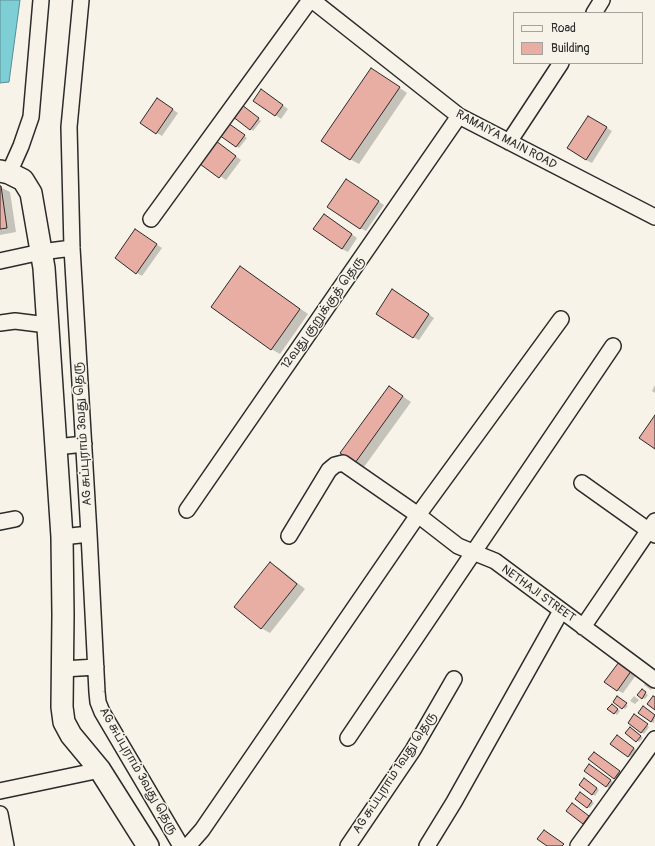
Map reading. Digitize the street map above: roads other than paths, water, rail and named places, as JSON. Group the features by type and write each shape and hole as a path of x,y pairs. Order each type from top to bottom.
{"street":[{"path":"41,0 31,117 21,146 5,172 23,180 31,193 57,250"},
{"name":"AG சுப்புராம் 3வது தெரு","path":"81,0 57,250 77,535 81,668 102,712 181,846"},
{"path":"151,219 311,0"},
{"name":"RAMAIYA MAIN ROAD","path":"311,0 459,116 655,218"},
{"path":"595,12 602,0"},
{"path":"510,142 560,64"},
{"name":"12வது குறுக்குத் தெரு","path":"187,510 459,116"},
{"path":"0,261 57,250"},
{"path":"57,250 44,268 47,325 71,445 77,535 81,668 62,707 64,722 71,735 100,770 148,846"},
{"path":"188,846 202,830 418,515 561,320"},
{"path":"0,323 15,321 47,325"},
{"path":"348,738 613,346"},
{"name":"NETHAJI STREET","path":"289,536 329,470 336,465 343,463 418,515 458,546 495,562 655,680"},
{"path":"582,483 653,529 583,627"},
{"path":"427,846 454,802 561,610"},
{"name":"AG சுப்புராம் 1வது தெரு","path":"348,846 413,750 454,679"},
{"path":"578,846 655,739"},
{"path":"0,791 100,770"},
{"path":"0,814 6,846"}],"water":[{"path":"0,0 20,0 9,82 0,83"}]}
